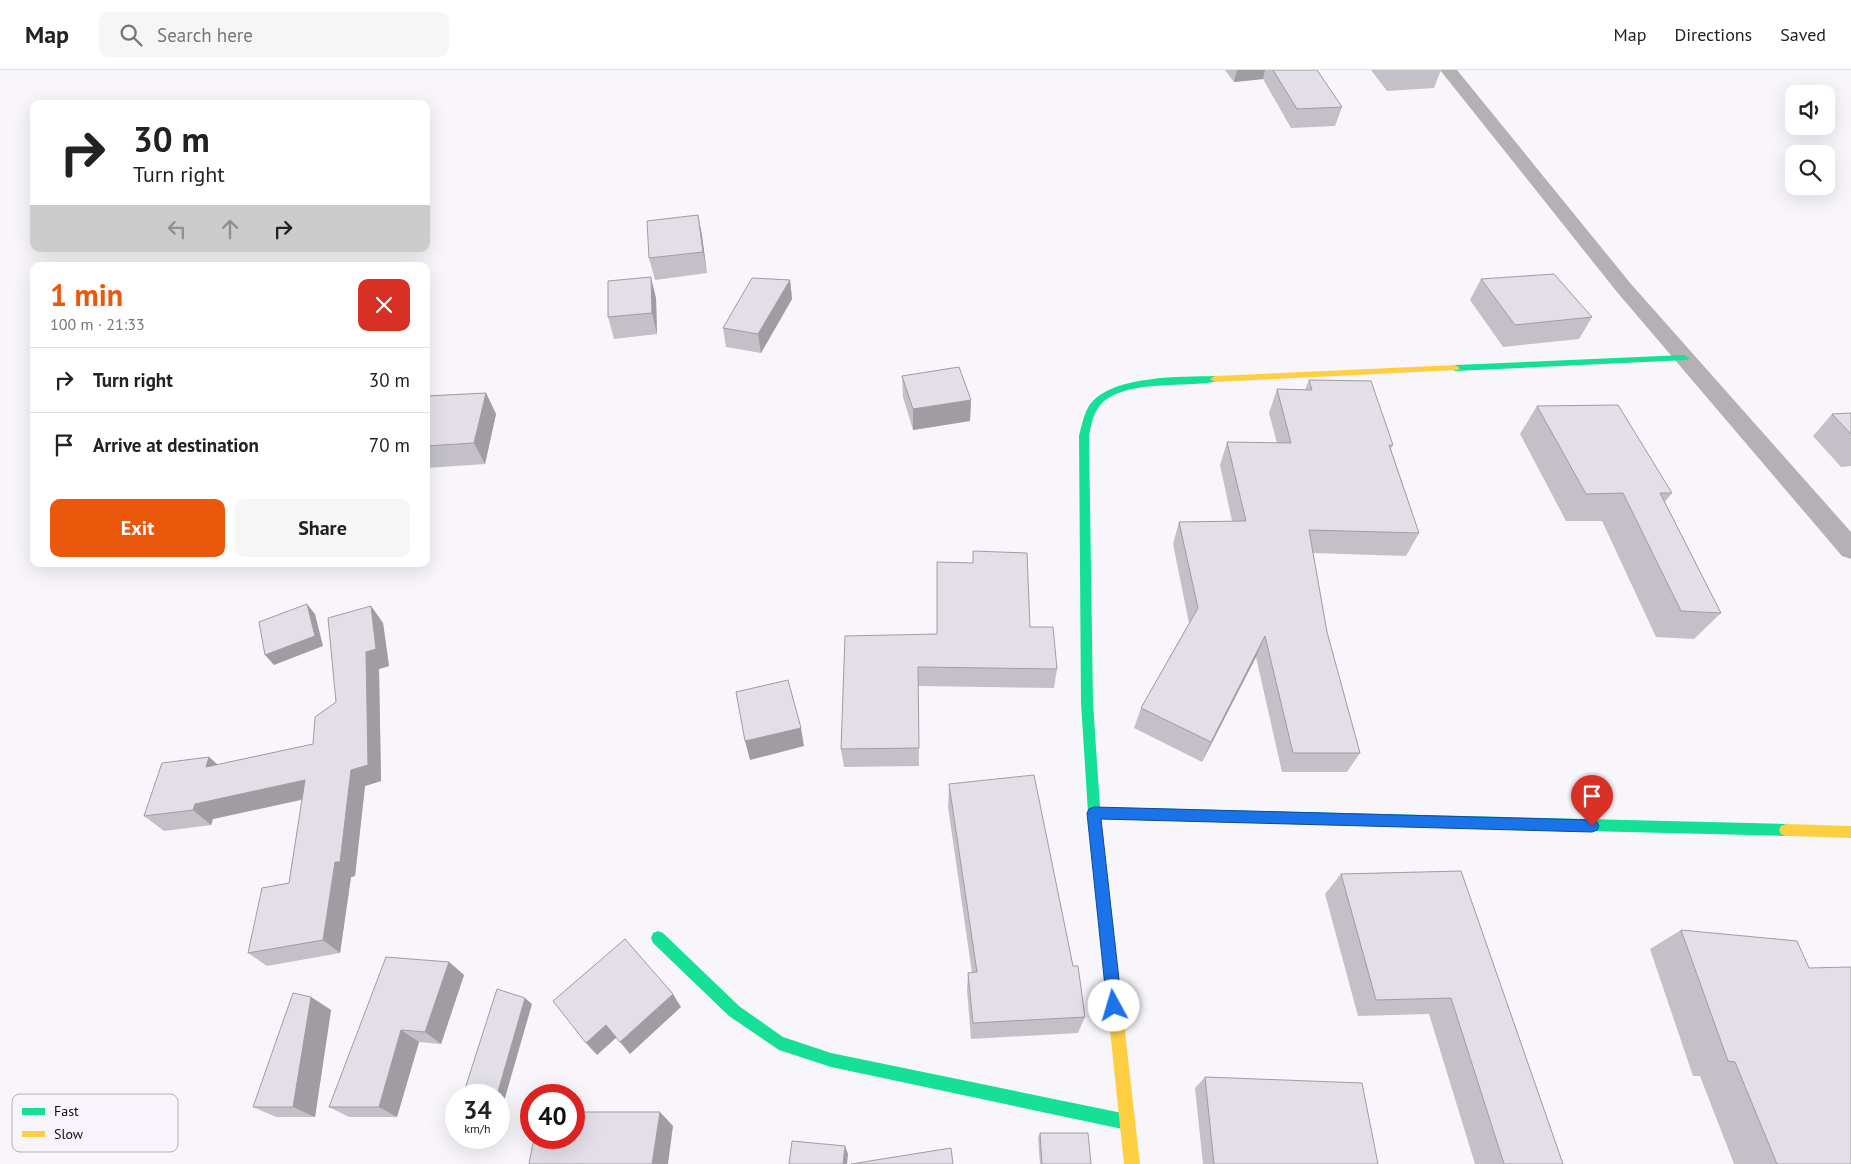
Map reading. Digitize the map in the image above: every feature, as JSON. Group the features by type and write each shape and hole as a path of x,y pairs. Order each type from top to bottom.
{"street":[{"path":"1448,70 1624,288 1851,549"},
{"path":"1132,1164 1094,813 1087,703 1084,436 1090,412 1115,392 1172,380 1684,358"},
{"path":"1094,813 1851,832"},
{"path":"658,938 734,1011 780,1043 831,1060 1127,1122"}],"building":[{"path":"1273,70 1317,70 1342,107 1297,109"},
{"path":"698,215 703,252 649,258 647,221"},
{"path":"1554,274 1592,317 1515,325 1481,279"},
{"path":"651,277 652,313 608,317 608,281"},
{"path":"752,278 790,280 758,334 723,328"},
{"path":"959,367 971,400 913,409 902,376"},
{"path":"1309,380 1371,381 1393,445 1389,445 1419,533 1309,530 1327,632 1360,753 1293,753 1265,636 1211,742 1141,708 1198,608 1179,522 1246,521 1227,442 1291,443 1277,389 1312,390"},
{"path":"486,393 474,443 430,446 430,396"},
{"path":"1618,405 1672,493 1660,493 1721,613 1681,611 1623,493 1586,494 1537,406"},
{"path":"1851,413 1851,434 1832,414"},
{"path":"973,551 1027,553 1030,627 1053,627 1057,669 918,667 919,748 841,749 845,636 937,634 937,562 973,563"},
{"path":"307,604 315,636 265,655 259,622"},
{"path":"371,606 376,649 366,652 368,765 351,770 340,862 335,862 323,940 248,953 262,888 289,883 305,780 195,804 193,810 144,816 162,763 209,757 206,767 313,744 315,717 336,702 328,618"},
{"path":"788,680 801,728 745,741 736,692"},
{"path":"1034,775 1073,966 1078,966 1085,1017 973,1023 968,973 977,972 949,784"},
{"path":"1461,871 1563,1164 1504,1164 1451,998 1376,1000 1341,874"},
{"path":"1681,930 1797,941 1809,968 1851,967 1851,1164 1777,1164 1735,1062 1728,1061"},
{"path":"625,939 673,994 620,1042 606,1025 586,1043 553,1001"},
{"path":"386,957 449,962 425,1032 401,1030 379,1107 329,1107"},
{"path":"497,989 525,998 500,1084 467,1084"},
{"path":"293,993 311,997 293,1107 253,1107"},
{"path":"1205,1077 1362,1083 1378,1164 1214,1164"},
{"path":"585,1112 660,1112 652,1164 529,1164 532,1149 585,1149"},
{"path":"1040,1133 1088,1133 1091,1164 1042,1164"},
{"path":"792,1141 845,1146 843,1164 789,1164"},
{"path":"951,1148 953,1164 851,1164"}],"traffic: fast":[{"path":"1455,368 1684,358"},
{"path":"1108,944 1094,813 1087,703 1084,436 1089,415 1096,404 1120,390 1169,381 1215,379"},
{"path":"1094,813 1786,830"},
{"path":"658,938 734,1011 779,1043 831,1060 1127,1122"}],"traffic: slow":[{"path":"1215,379 1455,368"},
{"path":"1786,830 1851,832"},
{"path":"1108,944 1132,1164"}],"route":[{"path":"1114,1006 1094,813 1592,826"}]}
